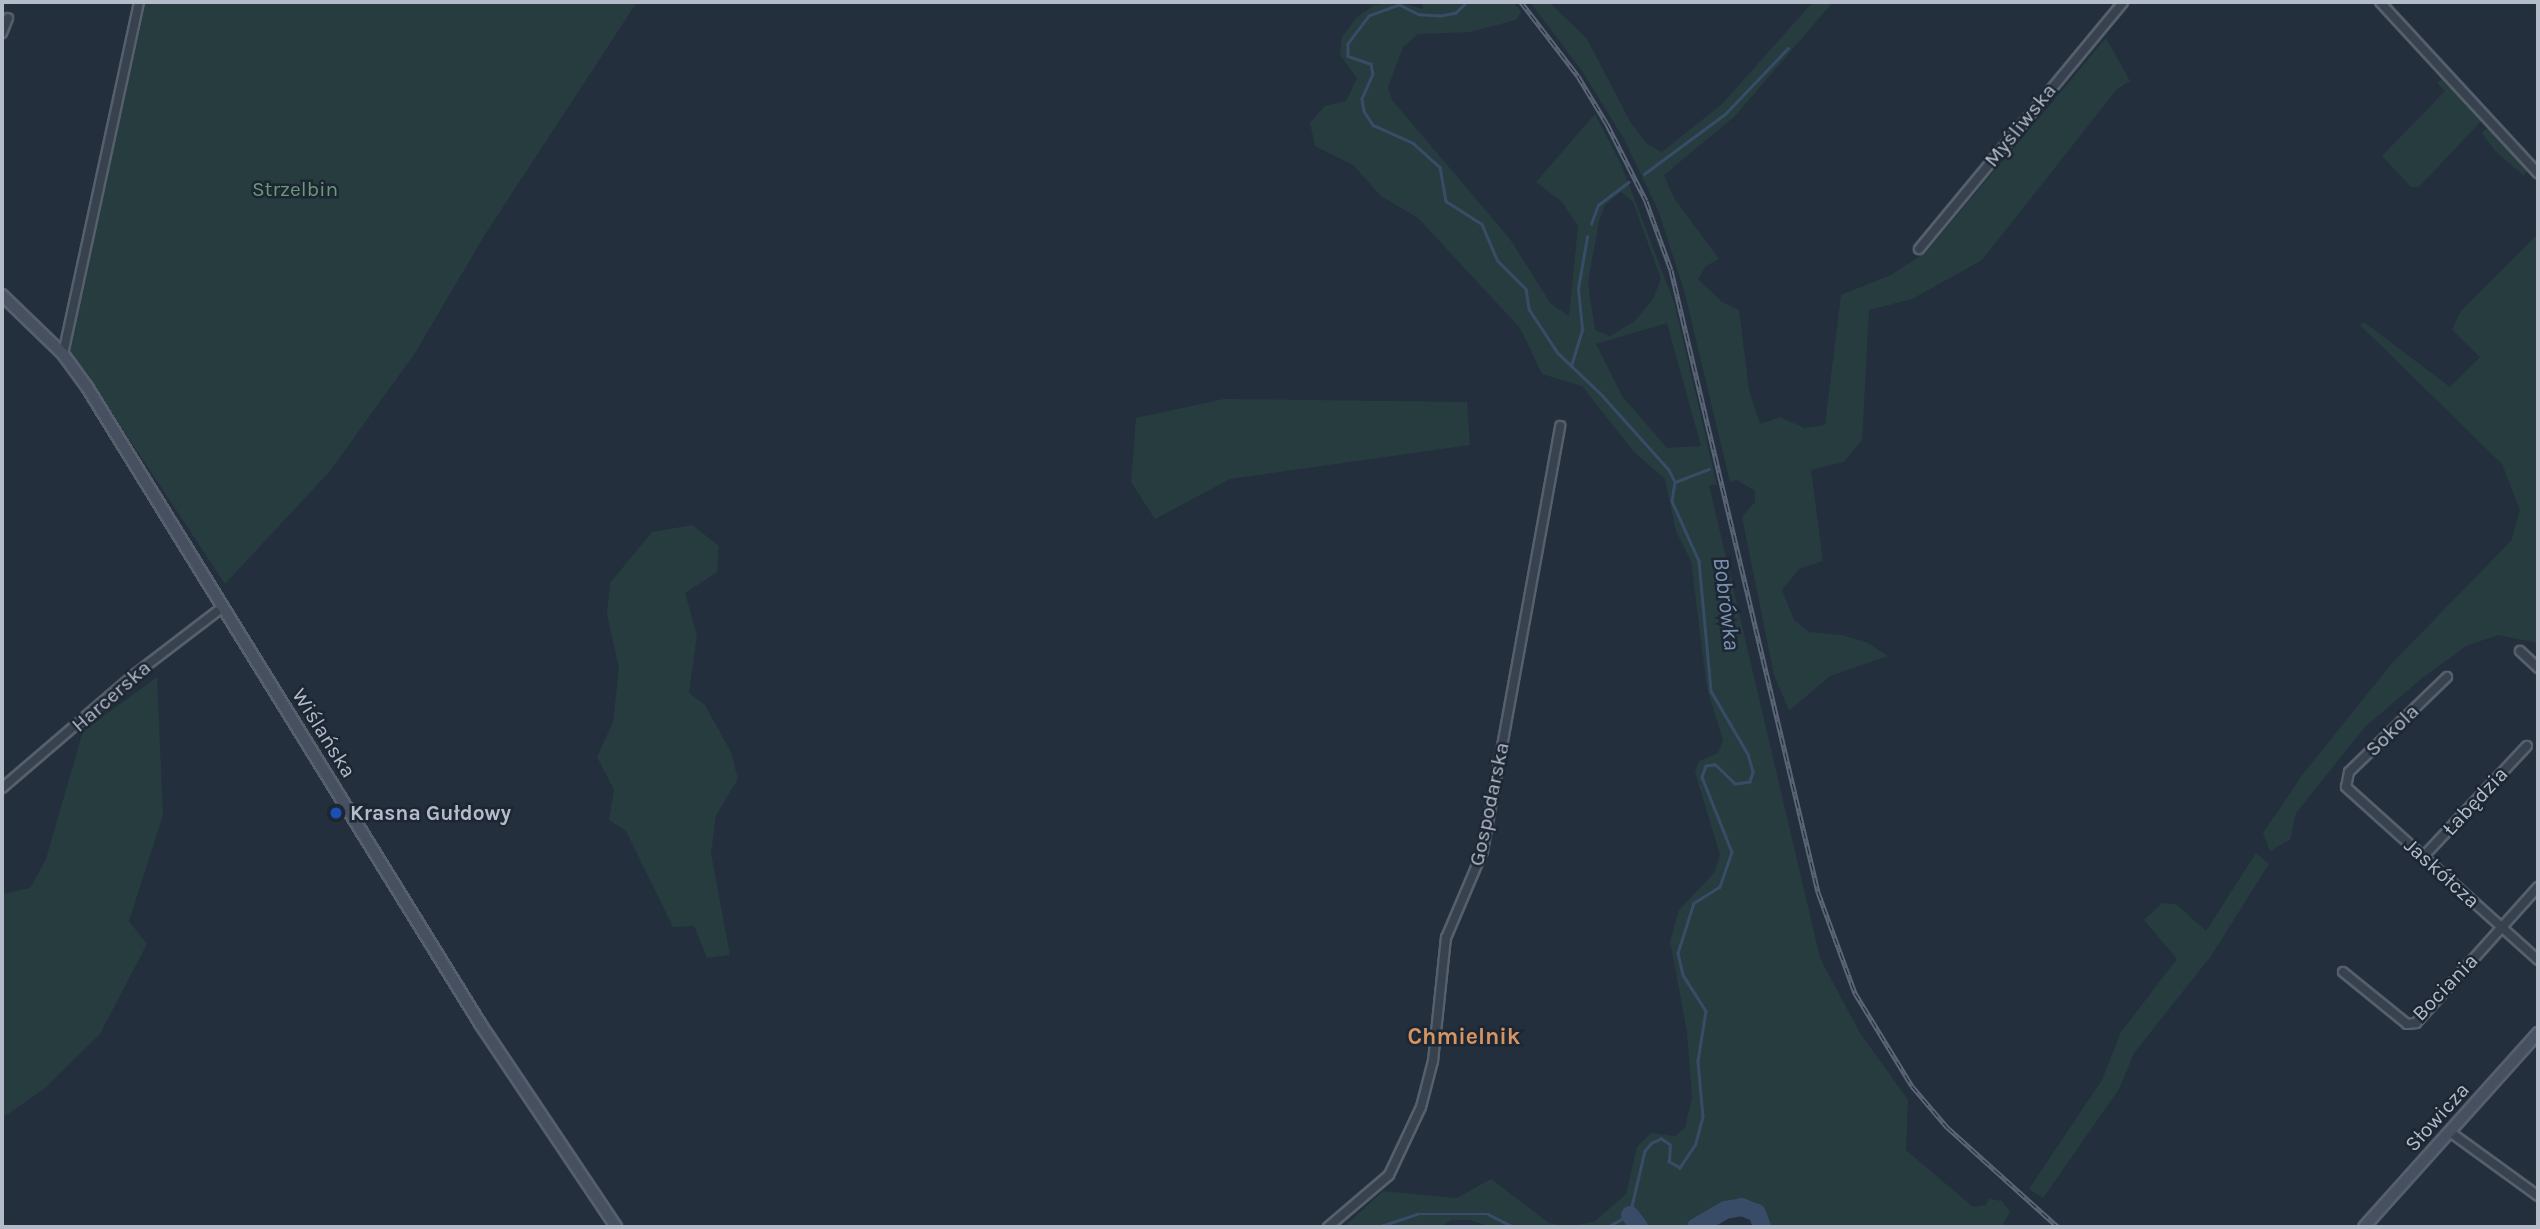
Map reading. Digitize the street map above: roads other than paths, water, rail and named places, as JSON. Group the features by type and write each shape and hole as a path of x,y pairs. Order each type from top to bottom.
{"street":[{"path":"67,358 139,2"},
{"name":"Myśliwska","path":"1919,249 2123,2"},
{"path":"2380,2 2538,173"},
{"path":"2,33 8,18"},
{"name":"Wiślańska","path":"2,295 67,358 481,1024 616,1227"},
{"name":"Gospodarska","path":"1328,1227 1388,1174 1421,1107 1433,1061 1446,938 1483,852 1560,426"},
{"name":"Harcerska","path":"2,788 144,667 223,607"},
{"path":"2519,652 2538,668"},
{"name":"Sokola","path":"2346,787 2348,772 2447,677"},
{"name":"Łabędzia","path":"2423,858 2527,746"},
{"name":"Jaskółcza","path":"2346,787 2538,960"},
{"name":"Bociania","path":"2343,972 2407,1024 2416,1023 2538,887"},
{"name":"Słowicza","path":"2364,1227 2538,1033"},
{"path":"2450,1132 2538,1196"}],"waterway":[{"name":"Bobrówka","path":"1467,2 1456,13 1441,16 1419,15 1399,5 1369,16 1348,44 1348,56 1371,64 1373,74 1362,99 1364,111 1373,125 1413,143 1440,167 1446,201 1482,224 1497,260 1526,289 1529,309 1558,353 1602,395 1669,470 1675,482 1672,501 1699,561 1711,691 1748,754 1753,772 1750,782 1735,784 1715,765 1706,766 1702,777 1732,852 1720,887 1694,903 1678,953 1683,975 1706,1011 1698,1061 1703,1117 1696,1144 1680,1168 1669,1162 1670,1145 1661,1139 1652,1143 1645,1151 1630,1215 1608,1227"},
{"path":"1644,174 1725,114 1788,48"},
{"path":"1591,224 1598,205 1628,182"},
{"path":"1571,366 1582,329 1578,289 1587,237"},
{"path":"1675,482 1709,469"},
{"name":"Bobrówka","path":"1696,1227 1725,1210 1742,1207 1757,1213 1762,1227"},
{"path":"1378,1227 1417,1214 1488,1214 1514,1227"},
{"name":"Bobrówka","path":"1630,1215 1639,1227"}],"railway":[{"path":"1521,2 1578,76 1607,124 1646,201 1671,270 1818,892 1855,993 1912,1086 1947,1127 2058,1227"}],"place":[{"name":"Krasna Gułdowy","path":"336,813"}],"district":[{"name":"Chmielnik","path":"1464,1037"}],"park label":[{"name":"Strzelbin","path":"295,189"}]}
